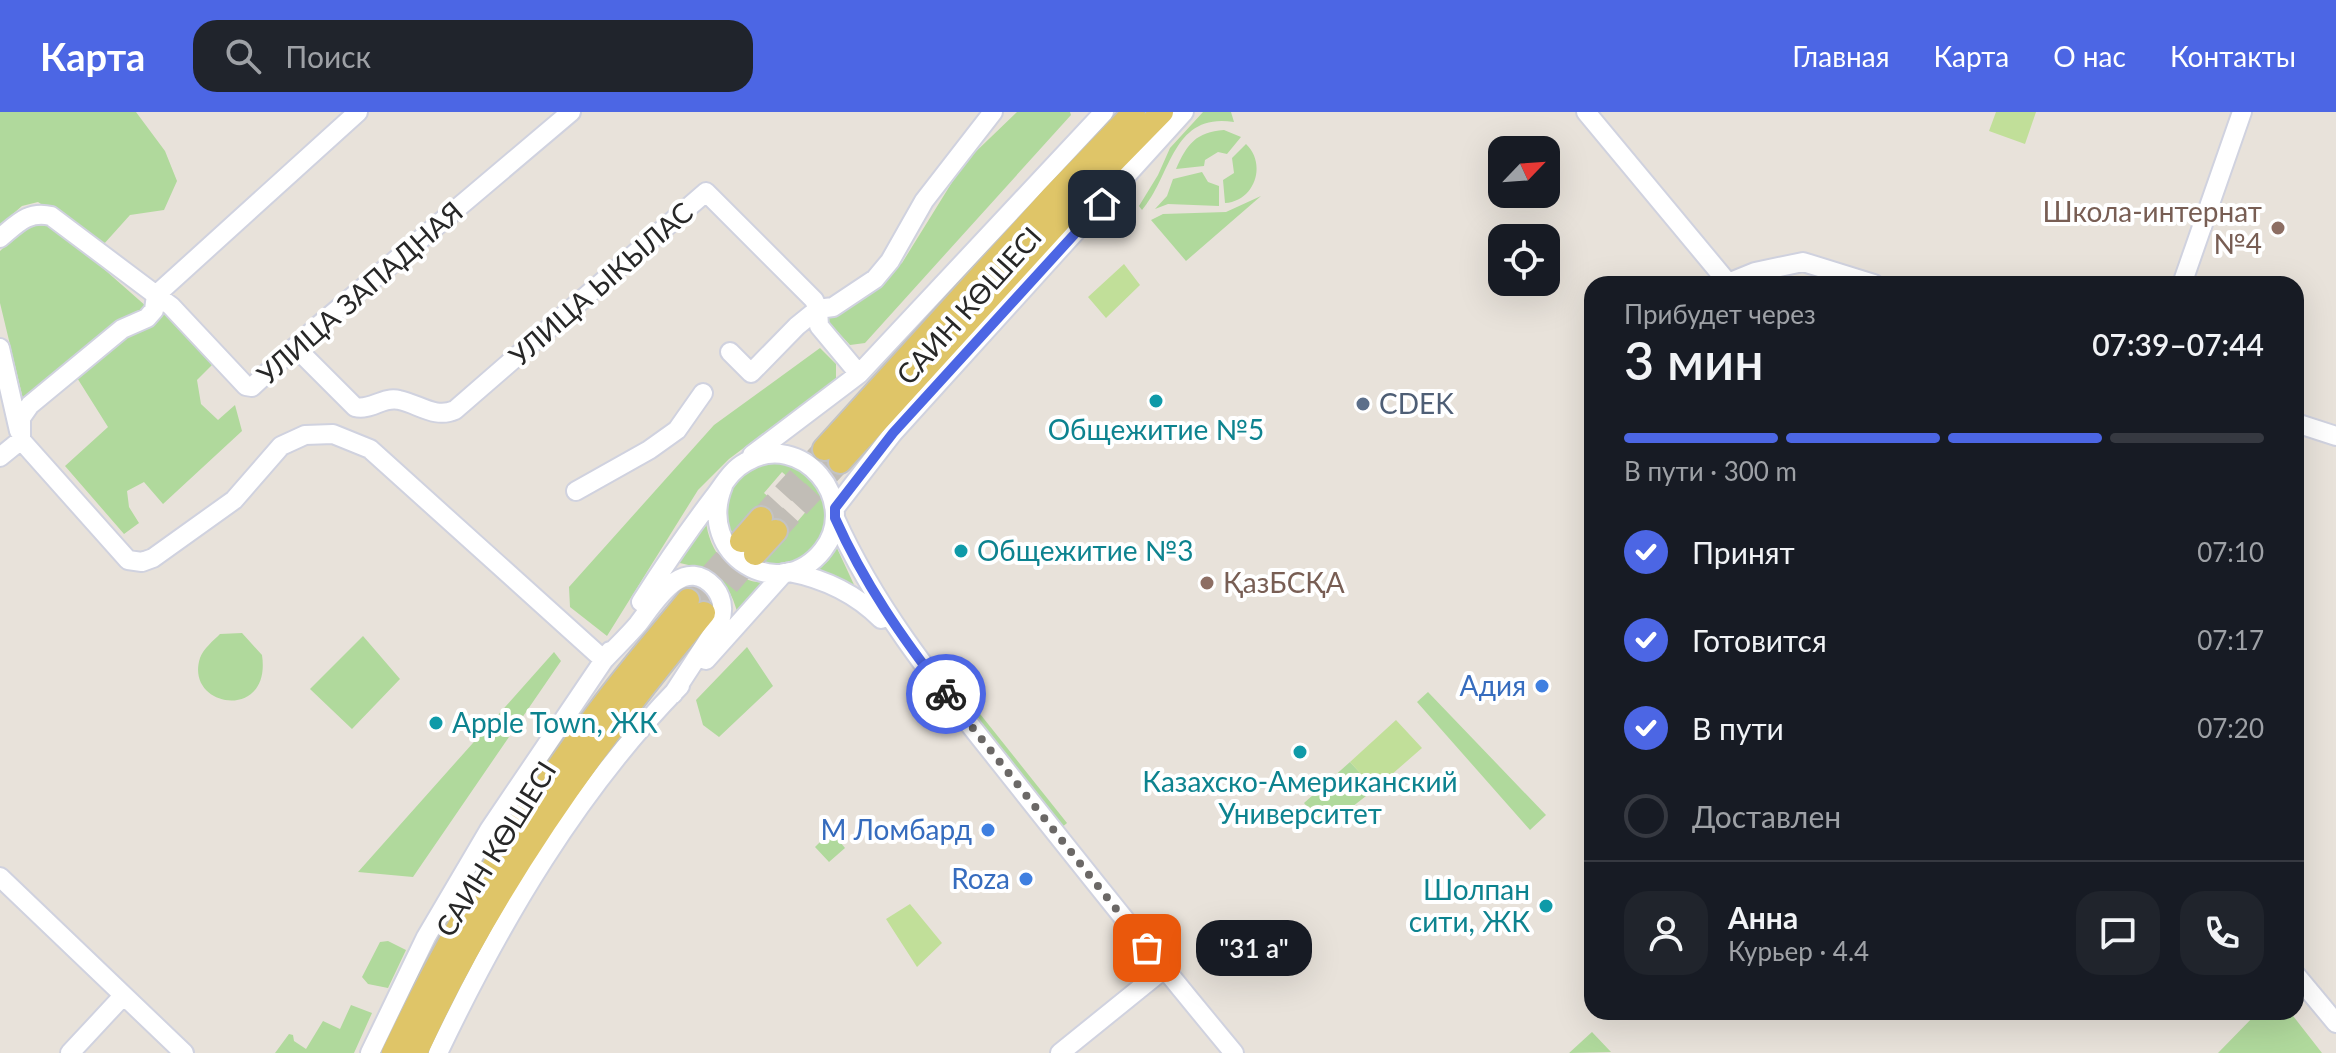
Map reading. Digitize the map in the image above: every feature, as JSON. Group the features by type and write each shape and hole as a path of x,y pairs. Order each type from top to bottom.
{"main road":[{"path":"1134,112 1052,197 832,455 1162,112"},
{"path":"748,547 768,524"},
{"name":"САИН КӨШЕСІ","path":"393,1053 448,944 509,840 599,710 696,606 551,813 476,936 416,1053"}],"street":[{"path":"21,440 21,418 45,390 122,329 147,318 154,310 156,295 358,112"},
{"name":"УЛИЦА ЗАПАДНАЯ","path":"156,295 171,306 246,386 252,387 571,112"},
{"path":"730,352 751,373 818,309 833,307 875,279 890,261 924,201 993,112"},
{"name":"САИН КӨШЕСІ","path":"604,660 681,540 735,470 859,374 1104,112"},
{"name":"САИН КӨШЕСІ","path":"673,694 786,572 804,567 819,554 830,538 835,513 893,433 1184,112"},
{"path":"1586,112 1721,276"},
{"path":"2185,276 2242,112"},
{"name":"УЛИЦА ЫКЫЛАС","path":"295,347 355,407 361,409 382,400 399,400 438,414 448,413 516,359 706,192 814,300 819,326 859,374"},
{"path":"0,238 29,215 40,213 51,216 156,295"},
{"path":"1746,276 1803,262 1848,276"},
{"path":"0,348 21,440 128,560 142,562 153,558 234,500 281,446 305,435 333,434 370,449 604,660"},
{"path":"576,491 649,450 677,430 703,393"},
{"path":"2304,426 2336,436"},
{"path":"0,457 21,440"},
{"path":"735,470 763,455 794,457 817,471 832,494 835,513 864,578 906,643 1234,1053"},
{"path":"723,486 716,518 722,540 730,552 754,570 805,575 848,592 865,603 906,643"},
{"path":"370,1053 426,937 463,874 604,660 675,580 698,577 709,582 721,598 723,611 720,622 673,694 611,764 570,820 505,925 438,1053"},
{"path":"0,877 184,1053"},
{"path":"1060,1053 1164,969"},
{"path":"2304,985 2336,1023"},
{"path":"70,1053 123,996"}],"green space":[{"path":"0,112 136,112 165,151 177,181 164,210 130,215 103,245 38,202 22,206 0,225"},
{"path":"1017,112 1070,112 1071,115 865,343 850,345 827,320 902,263 964,163"},
{"path":"1203,112 1231,112 1234,122 1213,121 1186,136 1142,210 1139,206 1170,148"},
{"path":"1996,112 2036,112 2025,144 1989,131"},
{"path":"1224,130 1241,137 1227,154 1218,152 1205,160 1204,166 1176,169 1194,141 1206,133"},
{"path":"1246,144 1256,161 1255,180 1244,196 1225,203 1223,180 1234,173 1232,158"},
{"path":"1202,172 1208,182 1219,186 1219,206 1168,204 1155,209 1167,196 1173,179"},
{"path":"1261,196 1186,261 1151,220 1163,214 1226,212"},
{"path":"27,225 55,226 147,307 166,308 214,363 197,380 201,404 218,420 235,405 242,431 163,504 144,482 127,491 129,507 139,523 124,534 65,466 108,427 74,373 54,385 45,380 24,403 0,303 0,251"},
{"path":"1124,264 1140,285 1106,318 1088,297"},
{"path":"820,348 836,364 836,379 729,459 698,490 607,636 570,607 569,587 714,425"},
{"path":"773,463 796,469 812,481 821,497 824,516 821,534 812,549 796,560 774,564 763,562 731,540 725,517 729,494 741,477","holes":["782,472 815,501 797,522 764,493","749,514 779,540 761,559 732,533"]},
{"path":"706,520 712,544 727,566 747,579 772,582 738,614 729,590 717,576 675,562"},
{"path":"836,546 856,589 813,574 829,560"},
{"path":"242,633 262,655 262,676 254,691 243,699 215,697 204,688 198,675 200,658 220,634"},
{"path":"363,636 400,679 352,729 310,689"},
{"path":"747,647 773,686 719,737 703,725 696,700"},
{"path":"554,652 561,661 413,877 358,872"},
{"path":"953,680 1067,823 1060,829 948,685"},
{"path":"1428,692 1546,815 1530,830 1417,702"},
{"path":"1396,720 1422,748 1375,789 1350,762"},
{"path":"1350,762 1375,789 1325,828 1304,803"},
{"path":"831,831 845,848 829,862 815,847"},
{"path":"910,904 942,943 917,967 886,919"},
{"path":"388,941 406,950 388,988 368,984 362,977 380,942"},
{"path":"351,1005 372,1013 354,1053 275,1053 289,1034 306,1049 323,1021 340,1029"},
{"path":"2250,1020 2296,1020 2322,1053 2218,1053"},
{"path":"1592,1032 1611,1052 1569,1053"}],"tunnel":[{"path":"761,518 824,449"},
{"path":"776,531 840,462"},
{"path":"688,600 741,541"},
{"path":"707,610 755,554"}],"way so far":[{"path":"946,694 1147,948"}],"place":[{"name":"Школа-интернат №4","path":"2278,228"},
{"name":"Общежитие №5","path":"1156,401"},
{"name":"CDEK","path":"1363,404"},
{"name":"Общежитие №3","path":"961,551"},
{"name":"ҚазБСҚА","path":"1207,583"},
{"name":"Адия","path":"1542,686"},
{"name":"Apple Town, ЖК","path":"436,723"},
{"name":"Казахско-Американский Университет","path":"1300,752"},
{"name":"М Ломбард","path":"988,830"},
{"name":"Roza","path":"1026,879"},
{"name":"Шолпан сити, ЖК","path":"1546,906"},
{"name":"\"31 а\"","path":"1147,948"}],"route":[{"path":"946,694 906,643 864,578 835,518 835,508 893,433 1102,204"}]}
